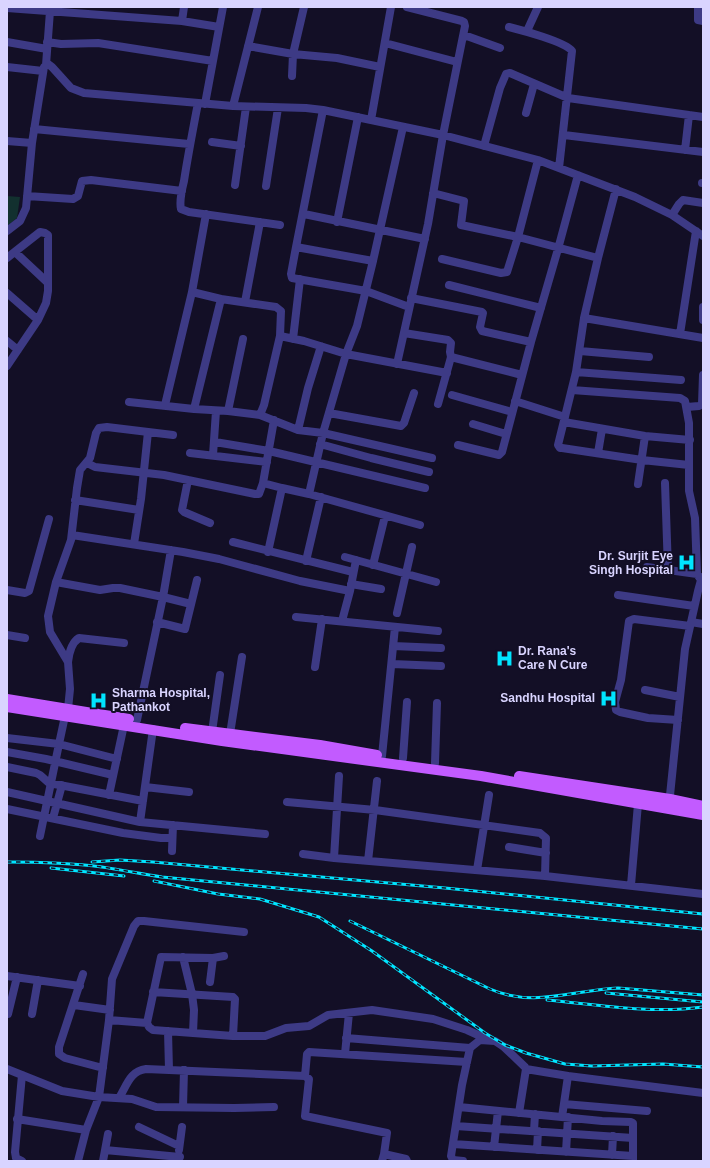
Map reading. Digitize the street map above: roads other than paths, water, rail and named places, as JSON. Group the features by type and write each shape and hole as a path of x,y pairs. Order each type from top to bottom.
{"main road":[{"path":"7,699 124,725 222,741 482,776 638,804 703,806"},
{"path":"7,707 137,720 212,732 320,745 382,756 435,763 669,804 703,815"}],"street":[{"path":"182,21 184,7"},
{"path":"223,7 213,61 189,144 180,205 182,209 190,212 280,225"},
{"path":"233,106 258,7"},
{"path":"292,76 293,54 304,7"},
{"path":"371,120 391,7"},
{"path":"397,364 425,239 443,135 465,26 464,22 408,7"},
{"path":"527,32 538,7"},
{"path":"698,7 698,20 703,21"},
{"path":"7,8 50,11 96,11 219,27"},
{"path":"7,231 20,221 24,214 34,129 45,68 50,11"},
{"path":"509,27 566,46 572,51 564,135 559,168"},
{"path":"464,35 500,48"},
{"path":"7,42 47,45 98,43 213,61"},
{"path":"384,42 457,62"},
{"path":"248,46 293,54 337,58 380,67"},
{"path":"7,67 45,68 49,64 71,88 84,93 201,104 246,107 306,108 358,117 443,135 538,160 616,189 672,215 699,234 680,334"},
{"path":"484,146 500,88 506,74 512,74 568,98 703,117"},
{"path":"526,113 534,84"},
{"path":"235,185 246,107"},
{"path":"266,186 278,108"},
{"path":"323,110 291,276 292,278 366,291 410,307"},
{"path":"685,150 689,115"},
{"path":"337,222 358,117"},
{"path":"308,494 320,444 346,354 357,326 403,127"},
{"path":"34,129 189,144"},
{"path":"564,135 703,152"},
{"path":"7,141 32,143"},
{"path":"212,142 241,146"},
{"path":"442,259 500,273 506,273 509,269 538,160"},
{"path":"458,445 499,455 502,452 578,175"},
{"path":"27,196 73,199 78,196 82,181 91,180 182,191"},
{"path":"616,189 584,318 576,372 558,447 642,460 689,465"},
{"path":"433,193 464,201 461,225 518,237 558,249 598,258"},
{"path":"672,215 678,204 683,200 703,203"},
{"path":"165,406 192,292 206,214"},
{"path":"304,214 425,239"},
{"path":"245,302 260,222"},
{"path":"7,258 40,232 47,234 48,291 46,303 38,320 7,366"},
{"path":"296,247 373,261"},
{"path":"15,252 47,282"},
{"path":"292,338 300,279"},
{"path":"449,285 541,308"},
{"path":"192,292 276,307 280,309 280,336 264,405 260,415"},
{"path":"7,293 38,320"},
{"path":"194,410 221,298"},
{"path":"411,298 482,312 480,327 482,331 531,342"},
{"path":"703,307 703,320"},
{"path":"584,318 703,338"},
{"path":"404,333 448,340 451,342 451,357 438,404"},
{"path":"280,336 292,338 346,354 447,373"},
{"path":"228,411 243,339"},
{"path":"7,341 18,350"},
{"path":"298,430 310,381 321,346"},
{"path":"580,351 649,357"},
{"path":"451,357 522,375"},
{"path":"576,372 681,380"},
{"path":"687,407 699,406 702,404 703,375"},
{"path":"572,390 682,398 687,407 690,440 690,491 700,577 700,591 694,606 685,649 669,804"},
{"path":"329,413 401,426 404,423 414,393"},
{"path":"452,395 512,412"},
{"path":"515,401 564,420 645,436 690,440"},
{"path":"129,402 194,410 228,411 260,415 298,430 323,433 432,458"},
{"path":"213,455 216,411"},
{"path":"87,463 96,467 164,475 258,494 261,492 263,483 274,420"},
{"path":"473,424 506,434"},
{"path":"68,662 52,636 48,616 56,582 71,540 80,470 90,458 96,433 100,428 107,428 173,435"},
{"path":"598,453 602,428"},
{"path":"134,544 148,432"},
{"path":"638,484 645,436"},
{"path":"215,442 269,451 425,488"},
{"path":"320,444 430,472"},
{"path":"190,453 267,462"},
{"path":"188,480 182,510 210,523"},
{"path":"263,483 321,497 420,525"},
{"path":"665,484 668,570"},
{"path":"268,552 282,488"},
{"path":"306,560 321,497"},
{"path":"75,500 139,510"},
{"path":"373,565 385,516"},
{"path":"7,590 25,593 29,591 49,519"},
{"path":"72,535 171,550 211,558 300,581 351,588 381,589"},
{"path":"233,542 268,552 353,572"},
{"path":"398,613 405,574 412,547"},
{"path":"137,720 171,550"},
{"path":"345,558 436,582"},
{"path":"342,621 351,588 356,560"},
{"path":"647,567 700,577"},
{"path":"157,622 185,629 197,580"},
{"path":"56,582 100,590 120,588 163,596 191,604"},
{"path":"618,595 694,606"},
{"path":"296,617 438,631"},
{"path":"315,667 322,619"},
{"path":"678,720 648,718 616,710 615,702 622,680 629,621 634,619 703,624"},
{"path":"382,756 395,627"},
{"path":"7,635 25,638"},
{"path":"40,836 50,783 67,712 70,689 68,662 70,651 76,640 79,638 124,643"},
{"path":"393,646 441,648"},
{"path":"230,734 242,656"},
{"path":"392,664 441,666"},
{"path":"212,732 220,675"},
{"path":"644,690 680,697"},
{"path":"402,758 406,702"},
{"path":"435,763 437,703"},
{"path":"109,795 124,725"},
{"path":"140,822 153,729"},
{"path":"7,738 59,744 117,759"},
{"path":"7,752 113,775"},
{"path":"7,767 36,773 50,783 143,801"},
{"path":"334,858 339,776"},
{"path":"368,861 375,810 377,781"},
{"path":"53,818 62,785"},
{"path":"145,787 189,792"},
{"path":"7,792 140,822 265,834"},
{"path":"477,870 489,795"},
{"path":"287,802 375,810 540,833 546,838 545,876"},
{"path":"631,885 638,804"},
{"path":"7,809 123,833 171,838"},
{"path":"172,851 171,838 173,825"},
{"path":"510,847 546,852"},
{"path":"303,854 545,876 703,894"},
{"path":"78,1161 86,1130 99,1097 109,1020 112,979 134,926 138,921 144,921 244,932"},
{"path":"224,956 213,958 160,957 147,1023 149,1027 153,1030 234,1036 265,1036 283,1028 309,1026 328,1015 372,1010 433,1019 467,1030 489,1040"},
{"path":"183,957 192,994 194,1010 193,1033"},
{"path":"210,982 213,958"},
{"path":"83,974 59,1047 59,1054 65,1058 103,1068"},
{"path":"7,976 80,986"},
{"path":"8,1014 17,977"},
{"path":"32,1014 38,980"},
{"path":"153,992 234,997 234,1036"},
{"path":"74,1005 110,1010"},
{"path":"345,1054 348,1013"},
{"path":"109,1020 147,1023"},
{"path":"168,1031 168,1070"},
{"path":"346,1038 470,1048"},
{"path":"463,1161 452,1158 453,1144 470,1048 480,1040 495,1041 504,1047 526,1070 703,1093"},
{"path":"305,1076 307,1054 309,1052 467,1062"},
{"path":"119,1098 133,1074 146,1068 305,1076 309,1079 305,1116 387,1133 383,1157 406,1159 407,1161"},
{"path":"7,1069 62,1091 99,1097 132,1099 156,1107 274,1107"},
{"path":"183,1107 184,1070"},
{"path":"519,1113 526,1070"},
{"path":"22,1075 16,1155 16,1158 22,1161"},
{"path":"566,1152 568,1133 564,1104 568,1076"},
{"path":"564,1104 647,1111"},
{"path":"453,1144 612,1155 633,1158 632,1122 459,1107"},
{"path":"494,1147 498,1111"},
{"path":"535,1114 537,1150"},
{"path":"18,1119 86,1130"},
{"path":"601,1136 602,1120"},
{"path":"456,1126 633,1138"},
{"path":"138,1127 179,1146"},
{"path":"105,1150 179,1159 179,1146 182,1127"},
{"path":"102,1161 108,1134"},
{"path":"612,1136 612,1155"}],"railway":[{"path":"92,862 120,860 153,862 445,888 703,914"},
{"path":"7,862 55,863 90,866 162,877 703,929"},
{"path":"51,868 124,876"},
{"path":"154,881 218,894 260,899 319,917 372,951 485,1033 505,1045 526,1053 565,1064 592,1066 663,1064 703,1067"},
{"path":"350,921 490,989 506,994 538,998 618,988 703,995"},
{"path":"606,993 703,1002"},
{"path":"547,1000 664,1010 703,1007"}],"place":[{"name":"Dr. Surjit Eye Singh Hospital","path":"686,563"},
{"name":"Dr. Rana's Care N Cure","path":"505,658"},
{"name":"Sandhu Hospital","path":"608,698"},
{"name":"Sharma Hospital, Pathankot","path":"99,700"}]}
